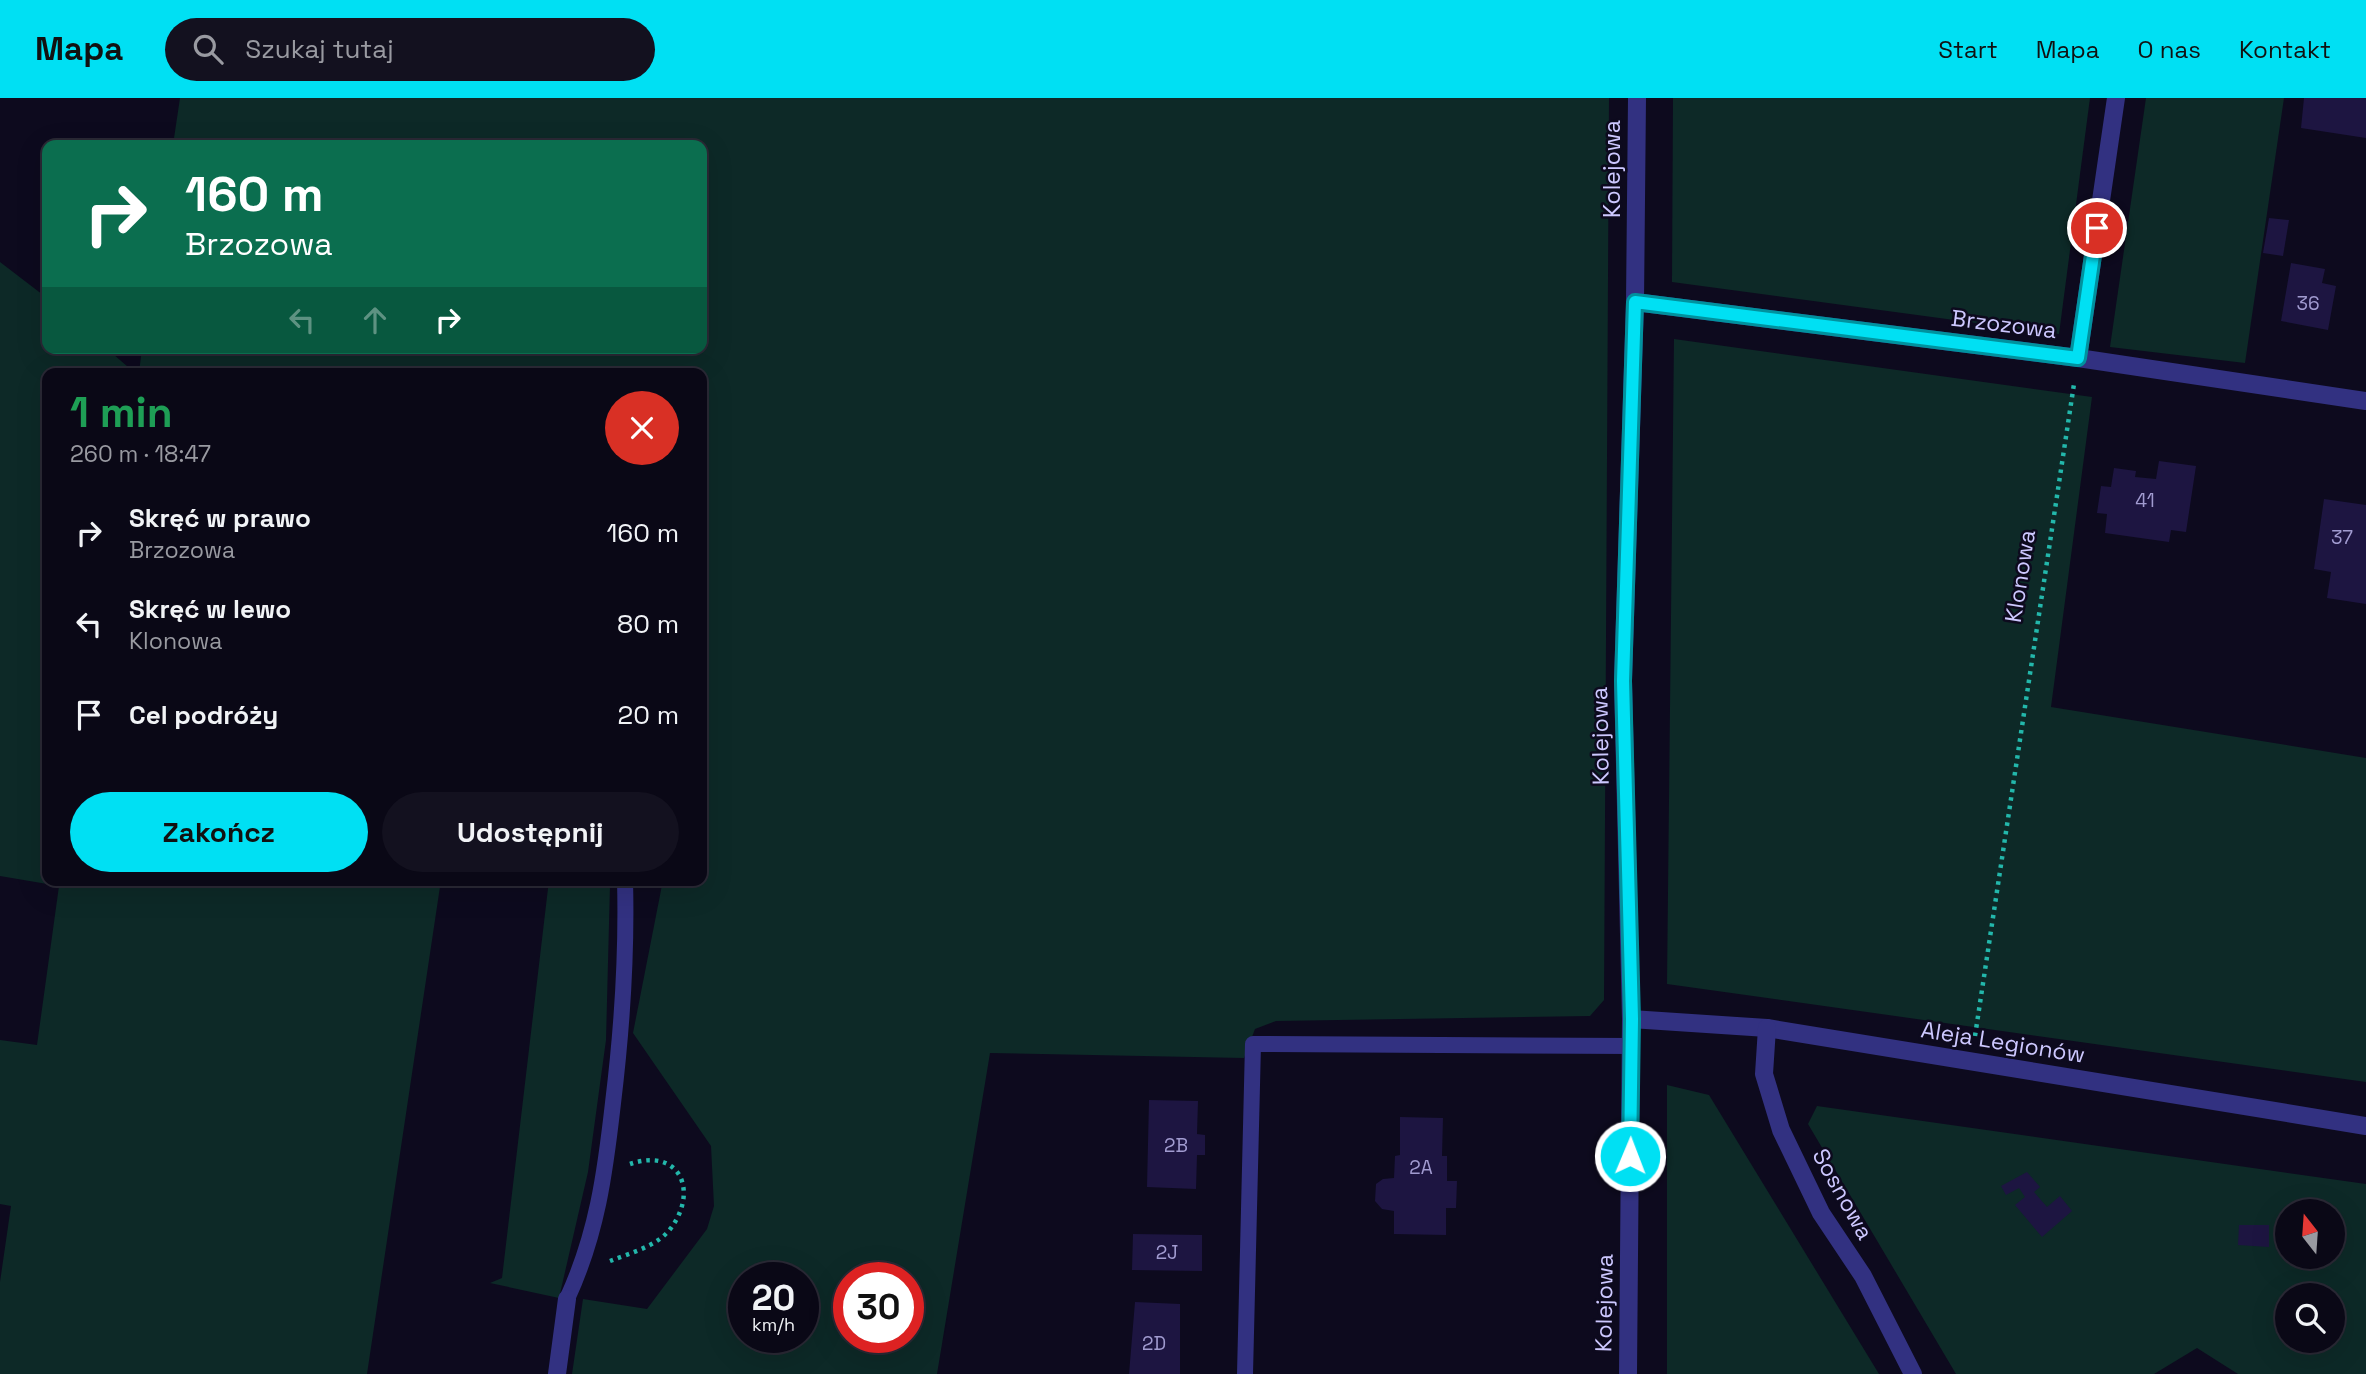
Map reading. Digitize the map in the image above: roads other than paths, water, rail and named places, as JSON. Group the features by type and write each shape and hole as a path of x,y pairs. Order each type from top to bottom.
{"street":[{"name":"Kolejowa","path":"1628,1374 1632,1019 1623,681 1635,302 1637,98"},
{"path":"2078,358 2116,98"},
{"name":"Brzozowa","path":"1635,302 2078,358 2366,401"},
{"name":"Aleja Legionów","path":"1632,1019 1767,1028 2366,1126"},
{"name":"Sosnowa","path":"1767,1028 1764,1073 1781,1130 1821,1213 1863,1276 1913,1374"},
{"path":"557,1374 566,1299"}],"lane":[{"path":"566,1299 593,1235 604,1182 622,1025 625,886"},
{"path":"1245,1374 1254,1044 1632,1046"}]}
